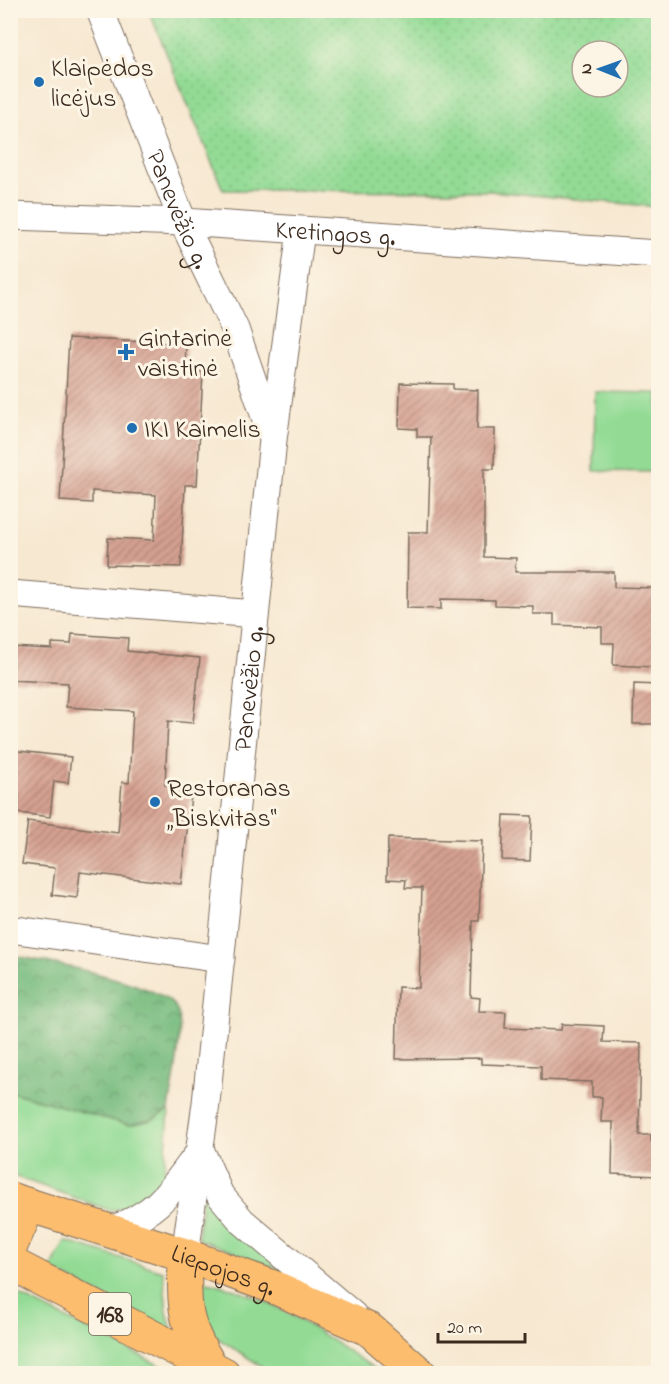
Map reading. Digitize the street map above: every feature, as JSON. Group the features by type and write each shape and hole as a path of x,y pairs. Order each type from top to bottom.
{"main road":[{"name":"Liepojos g.","path":"20,1202 111,1230 276,1288 370,1330 420,1374"},
{"path":"10,1248 20,1202"},
{"path":"185,1255 184,1301 192,1338 217,1369"},
{"name":"168","path":"10,1263 217,1369"}],"street":[{"name":"Panevėžio g.","path":"100,10 183,222 235,329 260,395 273,440"},
{"name":"Kretingos g.","path":"10,216 183,222 658,254"},
{"name":"Panevėžio g.","path":"185,1255 201,1151 273,440 301,231"},
{"path":"10,594 255,614"},
{"path":"10,929 220,959"},
{"name":"Panevėžio g.","path":"201,1151 220,1195 242,1221 370,1330"},
{"path":"111,1230 140,1219 162,1203 201,1151"}],"green space":[{"path":"149,11 658,11 658,207 490,191 223,190"},
{"path":"595,392 658,393 658,472 594,471"},
{"path":"10,955 128,982 168,1000 177,1010 180,1031 169,1110 152,1120 129,1125 11,1092"},
{"path":"11,1092 129,1125 151,1120 169,1110 163,1188 129,1208 109,1210 11,1175"},
{"path":"203,1188 301,1277 198,1239"},
{"path":"65,1241 163,1271 167,1312 173,1334 51,1269"},
{"path":"197,1280 248,1294 271,1305 316,1330 382,1373 272,1373 214,1336 198,1300"},
{"path":"11,1291 173,1373 19,1373 11,1369"}],"building":[{"name":"IKI Kaimelis","path":"69,338 186,344 185,371 203,372 197,485 185,485 181,567 107,565 108,538 154,540 156,495 92,491 92,503 60,501"},
{"path":"400,383 453,384 453,389 478,390 477,429 495,429 494,469 484,469 484,557 516,558 515,572 614,572 614,587 657,588 655,667 613,665 614,643 602,643 602,627 554,625 554,614 533,614 533,606 495,605 495,600 441,599 441,609 407,608 408,532 428,532 431,437 417,437 417,429 399,428"},
{"path":"72,634 128,638 127,651 200,658 193,723 168,721 165,785 192,787 181,884 80,872 77,898 52,895 55,868 22,864 28,821 118,833 122,782 129,783 133,711 66,707 68,683 10,680 10,647 52,649 52,643 71,644"},
{"path":"634,684 658,685 658,724 633,724"},
{"path":"10,750 71,757 68,783 54,781 50,817 10,812"},
{"path":"504,815 532,816 530,861 502,860"},
{"path":"388,838 482,841 479,921 473,921 471,997 480,998 479,1011 506,1012 505,1028 561,1030 562,1024 604,1026 603,1042 641,1043 639,1135 651,1135 651,1141 658,1141 658,1176 612,1174 613,1122 601,1122 602,1097 592,1097 592,1082 541,1080 541,1066 481,1064 481,1058 396,1059 398,987 419,988 422,888 405,888 406,880 387,879"}],"place":[{"name":"Klaipėdos licėjus","path":"39,82"},
{"name":"Gintarinė vaistinė","path":"126,352"},
{"name":"IKI Kaimelis","path":"132,428"},
{"name":"Restoranas „Biskvitas“","path":"155,802"}]}
